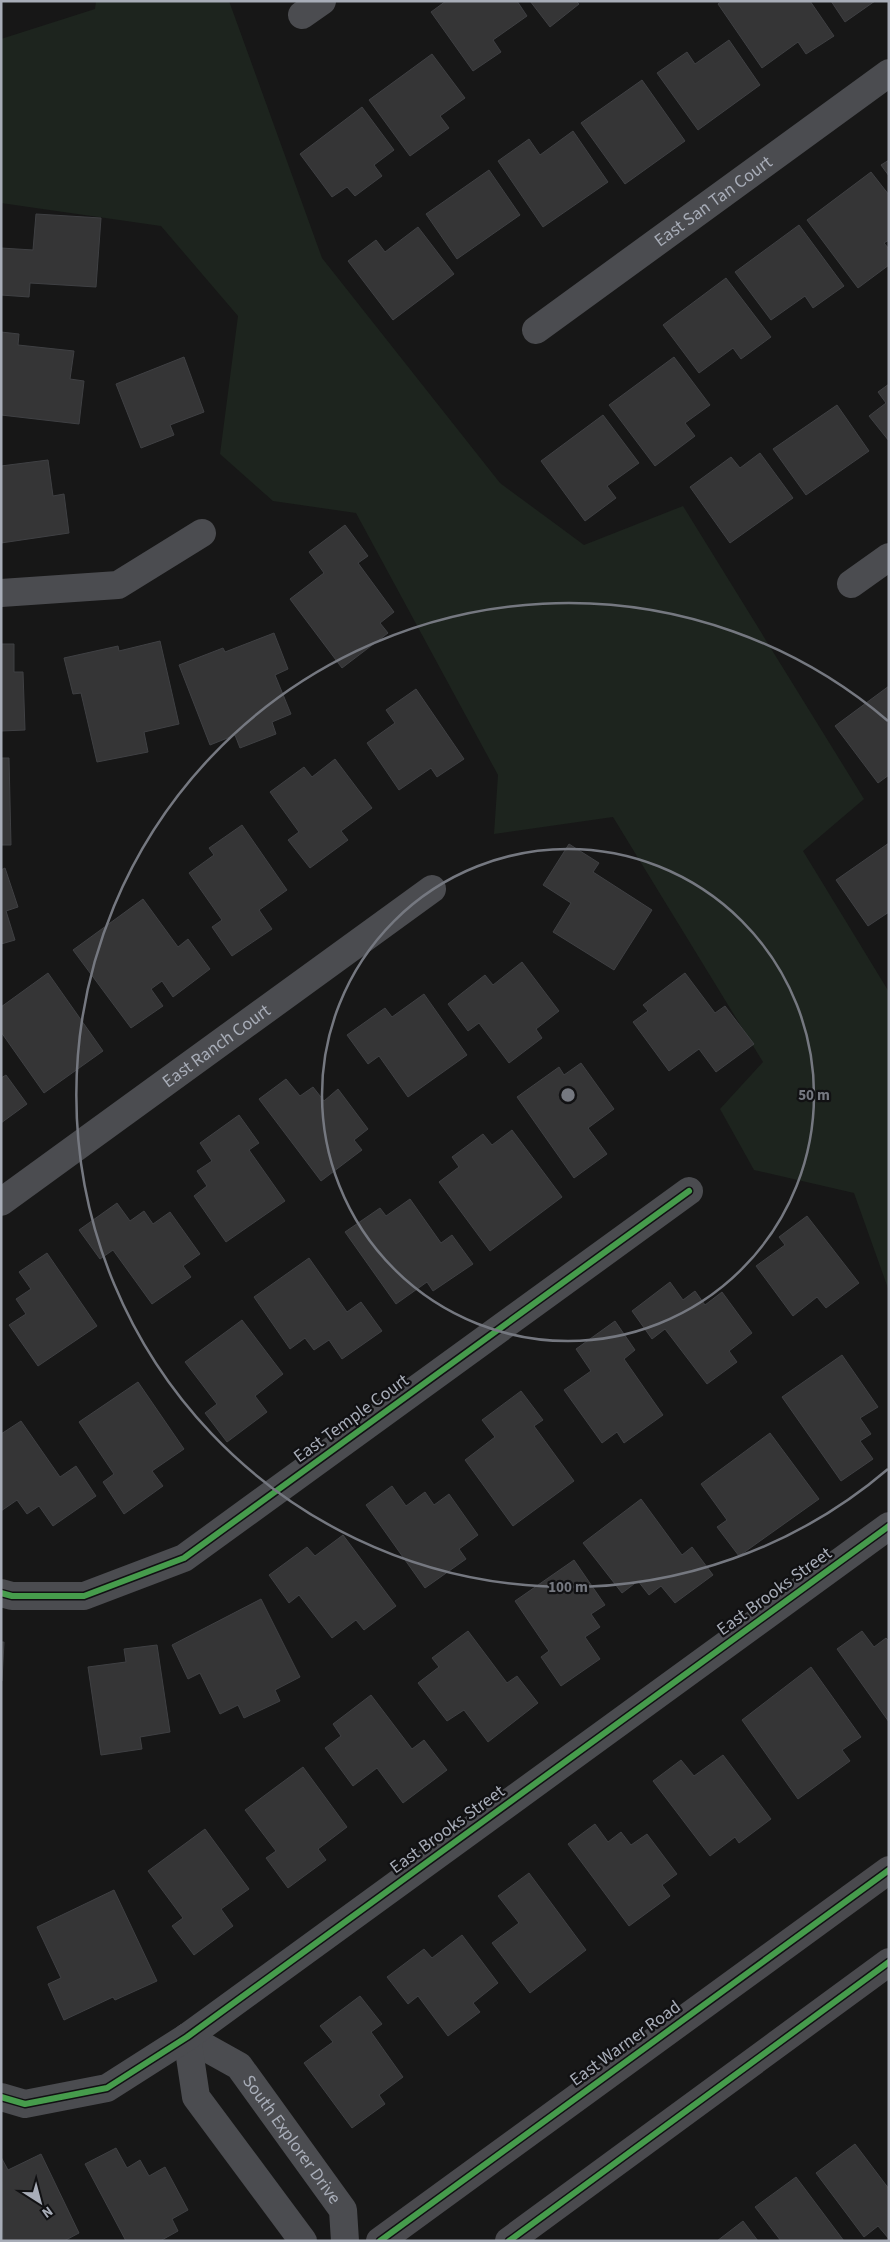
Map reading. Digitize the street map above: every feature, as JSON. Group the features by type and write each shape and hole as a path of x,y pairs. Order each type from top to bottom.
{"main road":[{"name":"East Warner Road","path":"380,2241 889,1870"},
{"path":"509,2241 889,1962"}],"street":[{"name":"East San Tan Court","path":"536,330 889,73"},
{"path":"1,593 118,585 202,533"},
{"path":"851,584 889,557"},
{"name":"East Ranch Court","path":"1,1202 432,889"},
{"name":"East Temple Court","path":"1,1593 12,1596 84,1596 184,1558 689,1191"},
{"name":"East Brooks Street","path":"1,2097 25,2104 107,2088 187,2038 889,1526"},
{"path":"187,2038 196,2097 303,2241"},
{"name":"South Explorer Drive","path":"187,2038 239,2066 343,2210 345,2241"}],"shaded area":[{"path":"96,1 229,1 322,258 500,483 584,545 683,506 864,799 803,851 889,992 889,1291 854,1193 754,1170 720,1109 763,1062 613,817 494,834 498,775 356,513 273,501 220,454 238,316 161,226 1,203 1,39 95,9"}],"building":[{"path":"446,1 517,1 527,16 493,40 501,52 473,71 431,12"},
{"path":"530,1 576,1 579,4 550,27"},
{"path":"722,1 810,1 834,36 806,54 798,42 762,68 718,4"},
{"path":"831,1 875,1 845,22"},
{"path":"729,40 760,85 698,130 657,73 687,52 695,64"},
{"path":"432,54 465,98 440,116 449,128 410,156 369,100"},
{"path":"642,80 685,141 625,184 581,123"},
{"path":"362,107 394,150 374,165 382,176 355,196 347,187 332,197 300,154"},
{"path":"573,131 608,182 543,227 498,161 529,139 540,155"},
{"path":"889,160 889,176 881,165"},
{"path":"489,170 520,215 457,259 426,214"},
{"path":"871,172 889,195 889,240 884,243 889,249 889,265 858,288 807,220"},
{"path":"36,214 101,218 96,287 30,283 29,297 1,295 1,248 33,250"},
{"path":"799,225 844,286 813,308 805,296 771,320 735,272"},
{"path":"418,227 454,274 393,320 348,261 376,240 385,252"},
{"path":"726,278 771,337 741,359 733,348 699,373 663,325"},
{"path":"1,332 19,334 18,345 74,351 70,379 84,381 79,424 1,415"},
{"path":"184,357 204,412 170,425 174,435 141,448 116,384"},
{"path":"674,357 710,405 685,423 695,436 655,466 609,405"},
{"path":"889,384 889,441 869,416 886,403 878,392"},
{"path":"837,405 869,451 806,495 773,449"},
{"path":"603,415 639,463 607,486 616,498 585,521 541,461"},
{"path":"760,453 793,498 730,543 690,487 731,457 740,468"},
{"path":"48,460 53,496 64,494 69,533 1,543 1,466"},
{"path":"345,525 368,556 358,563 394,612 380,623 388,633 342,668 290,599 324,573 309,552"},
{"path":"274,633 288,669 275,675 291,714 272,722 276,734 240,748 235,735 210,745 179,665 223,648 225,652"},
{"path":"160,641 179,724 144,732 148,752 97,762 81,693 73,694 64,658 118,646 119,651"},
{"path":"1,644 14,644 14,672 23,672 25,730 1,731"},
{"path":"889,686 889,775 878,783 835,726"},
{"path":"416,689 464,759 437,777 431,768 399,790 367,743 395,723 386,710"},
{"path":"1,758 9,758 11,845 1,845"},
{"path":"335,759 372,808 341,831 348,840 310,868 288,840 299,832 270,792 304,767 312,777"},
{"path":"242,825 287,890 259,910 272,929 232,956 212,927 222,920 189,873 214,855 209,848"},
{"path":"889,843 889,912 868,926 836,880"},
{"path":"569,844 599,863 593,872 652,910 614,970 553,932 571,903 543,885"},
{"path":"5,868 18,907 6,911 15,940 1,944 1,870"},
{"path":"143,899 178,947 188,939 210,969 173,997 162,981 151,989 163,1006 131,1028 73,950"},
{"path":"522,962 559,1011 536,1029 542,1038 509,1063 479,1023 468,1031 448,1004 485,975 493,985"},
{"path":"48,973 103,1051 44,1093 1,1032 1,1007"},
{"path":"685,973 715,1013 725,1006 754,1044 716,1072 699,1049 669,1071 633,1022 648,1011 643,1005"},
{"path":"424,994 467,1055 408,1097 379,1056 368,1064 347,1035 385,1008 392,1017"},
{"path":"581,1063 614,1109 588,1128 607,1154 574,1178 517,1097 559,1067 564,1075"},
{"path":"6,1075 27,1104 1,1123 1,1078"},
{"path":"286,1079 300,1096 313,1087 324,1101 338,1089 368,1129 354,1140 362,1150 321,1181 259,1099"},
{"path":"239,1115 259,1143 249,1150 285,1201 226,1242 194,1196 207,1186 197,1171 212,1161 200,1143"},
{"path":"512,1130 562,1197 490,1251 439,1182 459,1167 452,1157 483,1134 492,1145"},
{"path":"410,1199 441,1243 452,1235 473,1264 433,1291 427,1282 396,1304 345,1232 380,1208 386,1216"},
{"path":"117,1203 130,1221 144,1211 153,1224 170,1212 200,1254 183,1266 191,1277 152,1304 113,1250 100,1259 79,1230"},
{"path":"807,1216 859,1283 826,1308 817,1297 793,1316 756,1266 785,1245 779,1237"},
{"path":"47,1253 97,1326 38,1366 9,1325 26,1314 16,1299 31,1289 19,1272"},
{"path":"309,1258 347,1312 361,1302 382,1331 342,1359 329,1340 314,1350 305,1338 290,1349 254,1297"},
{"path":"670,1282 683,1300 695,1291 705,1305 722,1292 752,1333 729,1351 737,1362 707,1384 665,1329 652,1339 632,1311"},
{"path":"242,1320 283,1374 255,1396 267,1412 227,1442 205,1413 217,1404 185,1362"},
{"path":"615,1321 635,1350 624,1359 663,1415 624,1443 617,1432 602,1443 564,1390 591,1371 576,1349"},
{"path":"842,1355 878,1407 860,1418 871,1434 860,1441 873,1459 841,1481 782,1397"},
{"path":"138,1382 184,1449 152,1471 163,1486 124,1514 103,1482 114,1474 79,1422"},
{"path":"521,1391 543,1420 534,1426 574,1481 513,1526 465,1460 495,1437 482,1420"},
{"path":"21,1421 60,1477 76,1466 96,1496 53,1526 39,1506 27,1514 17,1500 1,1511 1,1434"},
{"path":"770,1433 819,1499 739,1556 717,1527 727,1520 701,1484"},
{"path":"392,1486 406,1506 425,1492 434,1505 449,1494 478,1535 459,1549 466,1559 425,1588 366,1505"},
{"path":"641,1499 682,1555 692,1547 713,1575 675,1603 661,1586 649,1595 638,1581 622,1593 583,1543"},
{"path":"343,1535 396,1606 364,1630 356,1620 332,1638 299,1595 289,1603 269,1575 307,1547 315,1556"},
{"path":"574,1560 605,1605 591,1614 600,1627 585,1637 600,1659 561,1686 541,1657 549,1651 515,1601"},
{"path":"261,1599 300,1677 275,1690 280,1701 244,1718 238,1705 220,1714 200,1673 188,1679 172,1645"},
{"path":"468,1631 507,1683 517,1676 538,1703 488,1742 464,1710 447,1721 418,1683 439,1667 432,1658"},
{"path":"862,1631 874,1647 886,1638 889,1641 889,1722 837,1649"},
{"path":"1,1642 4,1642 2,1681 1,1681"},
{"path":"157,1645 170,1732 140,1737 142,1749 101,1755 88,1667 126,1662 124,1649"},
{"path":"811,1667 861,1737 842,1750 850,1761 798,1799 742,1720"},
{"path":"371,1695 412,1749 424,1740 447,1770 403,1803 377,1768 353,1786 325,1748 341,1736 333,1724"},
{"path":"723,1755 771,1819 739,1843 735,1837 710,1856 653,1781 681,1760 694,1776"},
{"path":"303,1767 347,1827 318,1849 326,1860 288,1888 266,1858 276,1851 245,1810"},
{"path":"595,1824 608,1842 621,1832 631,1845 647,1834 677,1874 662,1885 670,1896 629,1926 568,1844"},
{"path":"205,1829 249,1889 221,1909 233,1926 194,1955 172,1926 183,1918 148,1871"},
{"path":"529,1873 586,1950 530,1993 492,1943 519,1923 498,1896"},
{"path":"114,1890 157,1981 115,2000 113,1997 64,2020 48,1984 61,1978 37,1927"},
{"path":"462,1935 498,1983 473,2003 480,2012 448,2036 418,1996 408,2004 387,1977 424,1949 432,1958"},
{"path":"360,1996 382,2024 371,2032 403,2077 379,2095 385,2104 352,2128 304,2063 333,2042 320,2026"},
{"path":"855,2144 889,2189 889,2239 878,2226 864,2237 816,2173"},
{"path":"116,2148 127,2168 140,2160 149,2176 165,2167 188,2210 172,2219 178,2231 160,2241 126,2241 85,2164"},
{"path":"41,2154 79,2233 64,2241 3,2241 1,2157 8,2170"},
{"path":"796,2177 844,2241 781,2241 755,2207"},
{"path":"743,2221 758,2241 717,2241"}],"cycle path":[{"path":"1,1593 12,1596 84,1596 184,1558 689,1191"},
{"path":"1,2097 25,2104 107,2088 187,2037 889,1526"},
{"path":"380,2241 889,1870"},
{"path":"509,2241 889,1962"}]}
